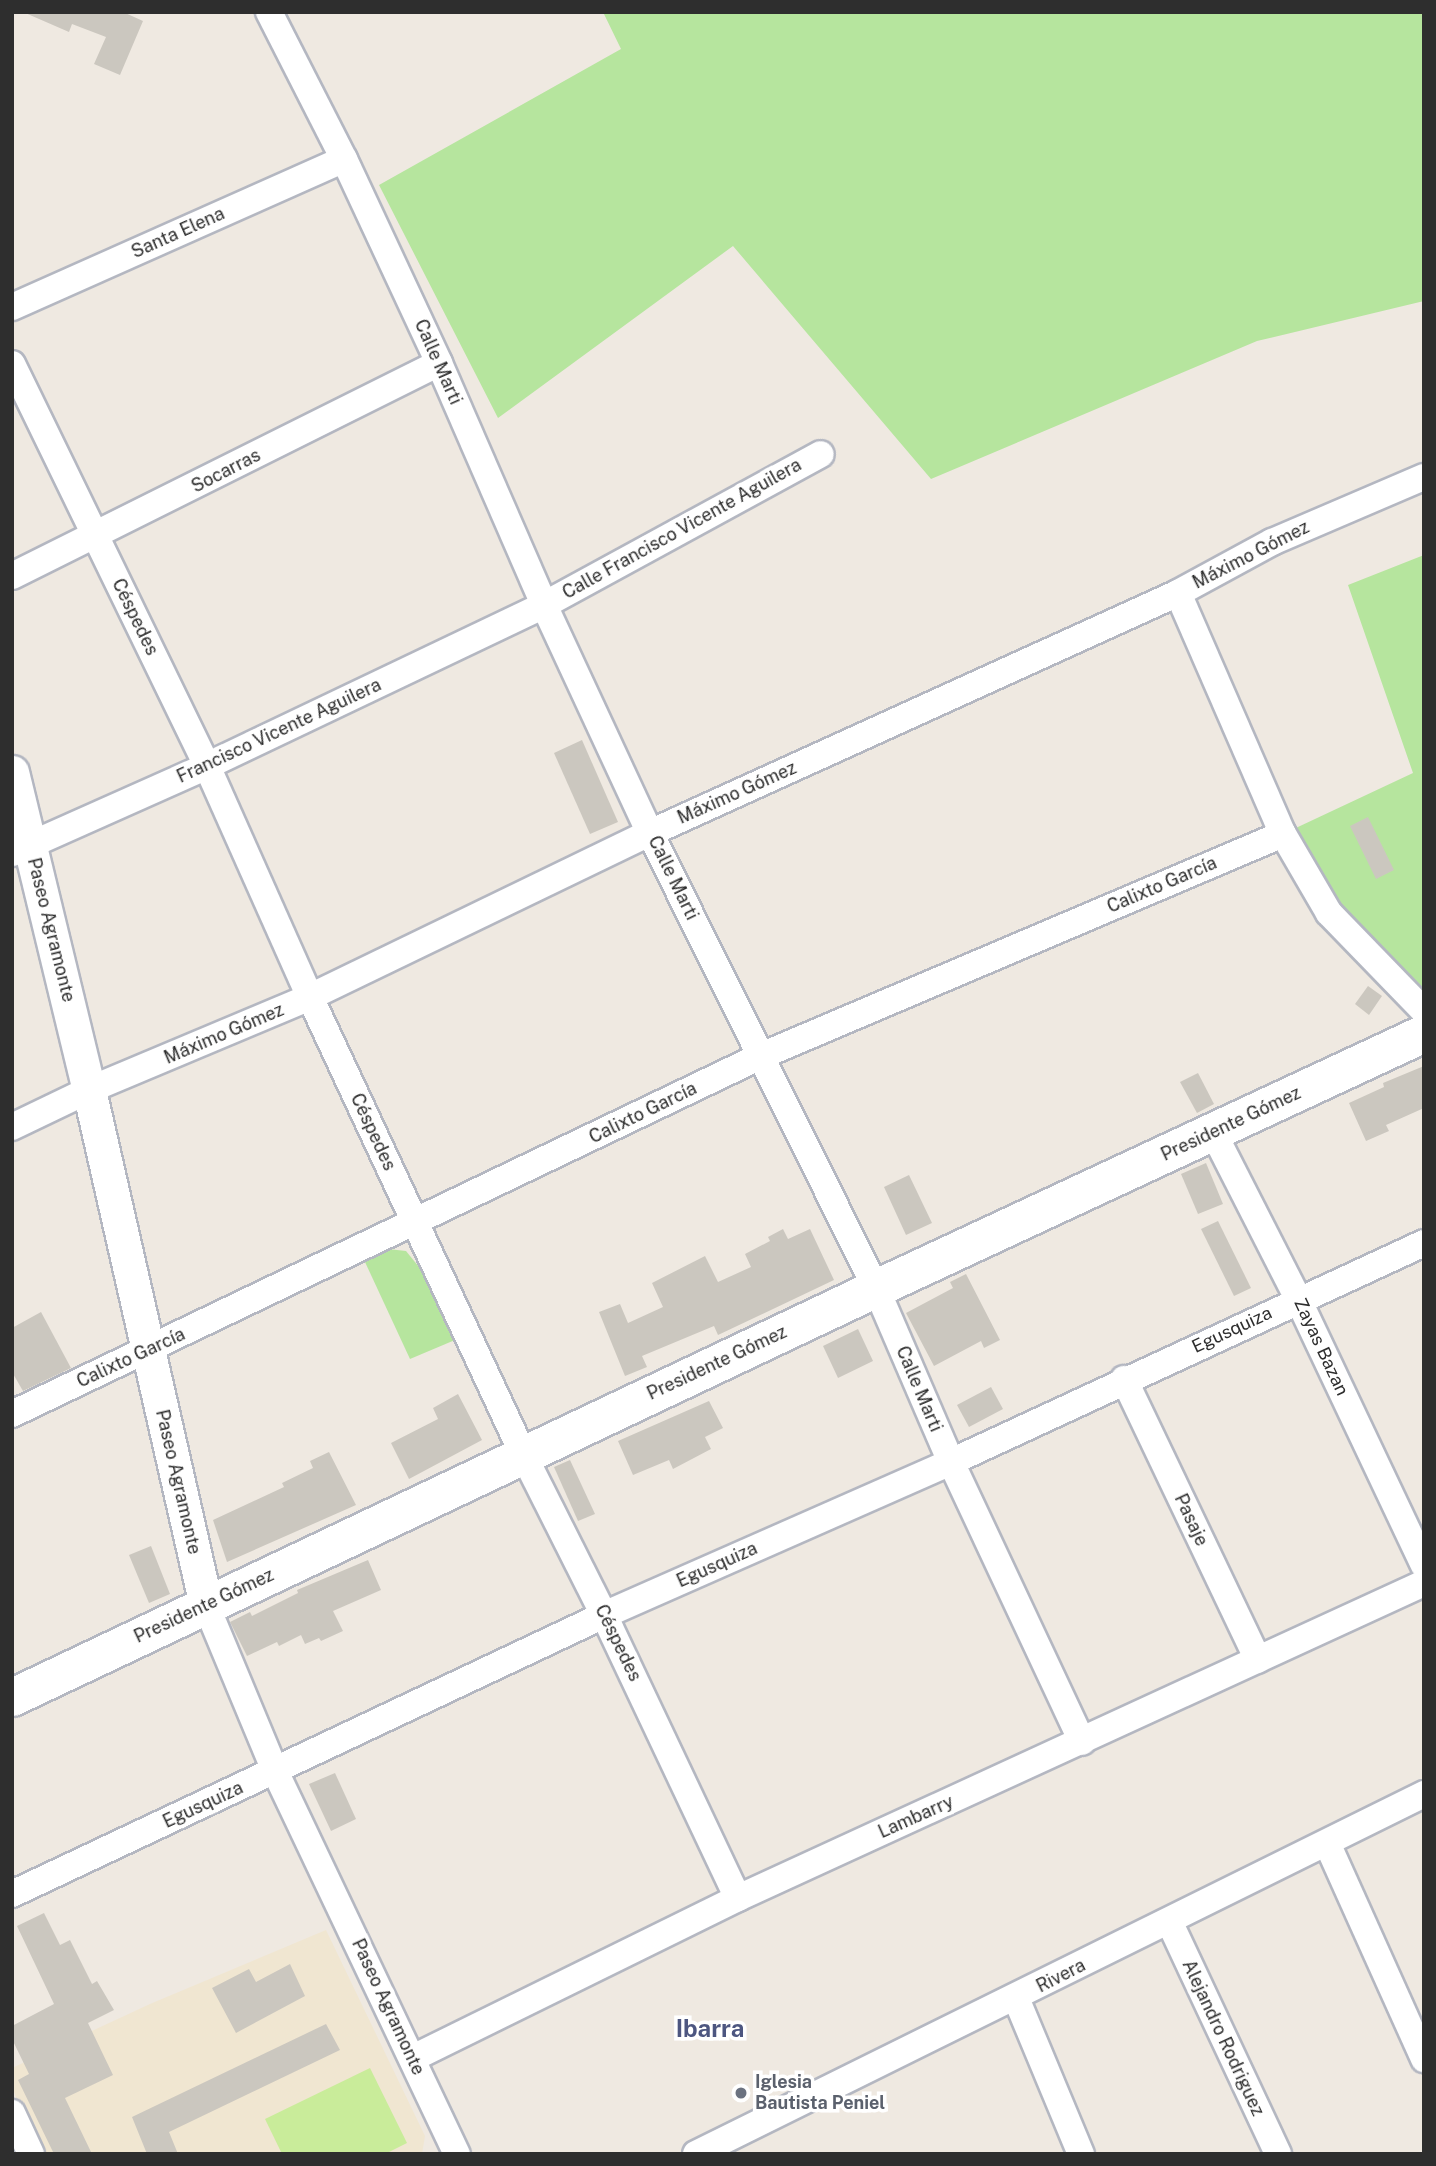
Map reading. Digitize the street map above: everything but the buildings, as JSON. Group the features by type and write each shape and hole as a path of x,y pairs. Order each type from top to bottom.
{"main road":[{"name":"Presidente Gómez","path":"12,1697 876,1288 1424,1033"}],"street":[{"name":"Calle Marti","path":"269,12 344,159 439,363 544,604 650,833 876,1288 951,1462 1082,1742"},
{"name":"Santa Elena","path":"12,307 344,159"},
{"name":"Céspedes","path":"12,363 207,766 310,998 523,1454 604,1615 738,1898"},
{"name":"Socarras","path":"12,576 96,537 439,363"},
{"name":"Calle Francisco Vicente Aguilera","path":"544,604 821,454"},
{"name":"Máximo Gómez","path":"12,1127 89,1090 310,998 650,833 1178,593 1272,542 1424,477"},
{"path":"1178,593 1283,834 1329,913 1424,1012"},
{"name":"Francisco Vicente Aguilera","path":"21,849 207,766 544,604"},
{"name":"Paseo Agramonte","path":"12,772 21,849 89,1090 206,1605 275,1771 457,2154"},
{"name":"Calixto García","path":"12,1414 761,1056 1283,834"},
{"name":"Zayas Bazan","path":"1213,1132 1298,1299 1421,1586"},
{"name":"Egusquiza","path":"12,1894 604,1615 951,1462 1298,1299 1424,1243"},
{"name":"Pasaje","path":"1124,1380 1258,1660"},
{"name":"Lambarry","path":"413,2058 738,1898 1421,1586"},
{"name":"Rivera","path":"696,2154 1424,1794"},
{"path":"1327,1843 1424,2059"},
{"name":"Alejandro Rodriguez","path":"1169,1921 1278,2154"},
{"path":"1016,1998 1081,2154"},
{"path":"12,2113 31,2154"}],"shaded area":[{"path":"326,1930 425,2136 422,2154 39,2154 12,2087 12,2068 150,2004"}],"green space":[{"path":"603,12 1424,12 1424,301 1257,341 931,479 733,246 498,418 379,185 621,49"},
{"path":"1424,555 1424,1022 1283,834 1413,773 1348,585"},
{"path":"388,1249 406,1251 419,1267 455,1340 410,1359 365,1262"},
{"path":"370,2068 407,2143 385,2154 282,2154 265,2119"}],"place":[{"name":"Iglesia Bautista Peniel","path":"741,2093"}],"district":[{"name":"Ibarra","path":"710,2029"}]}
